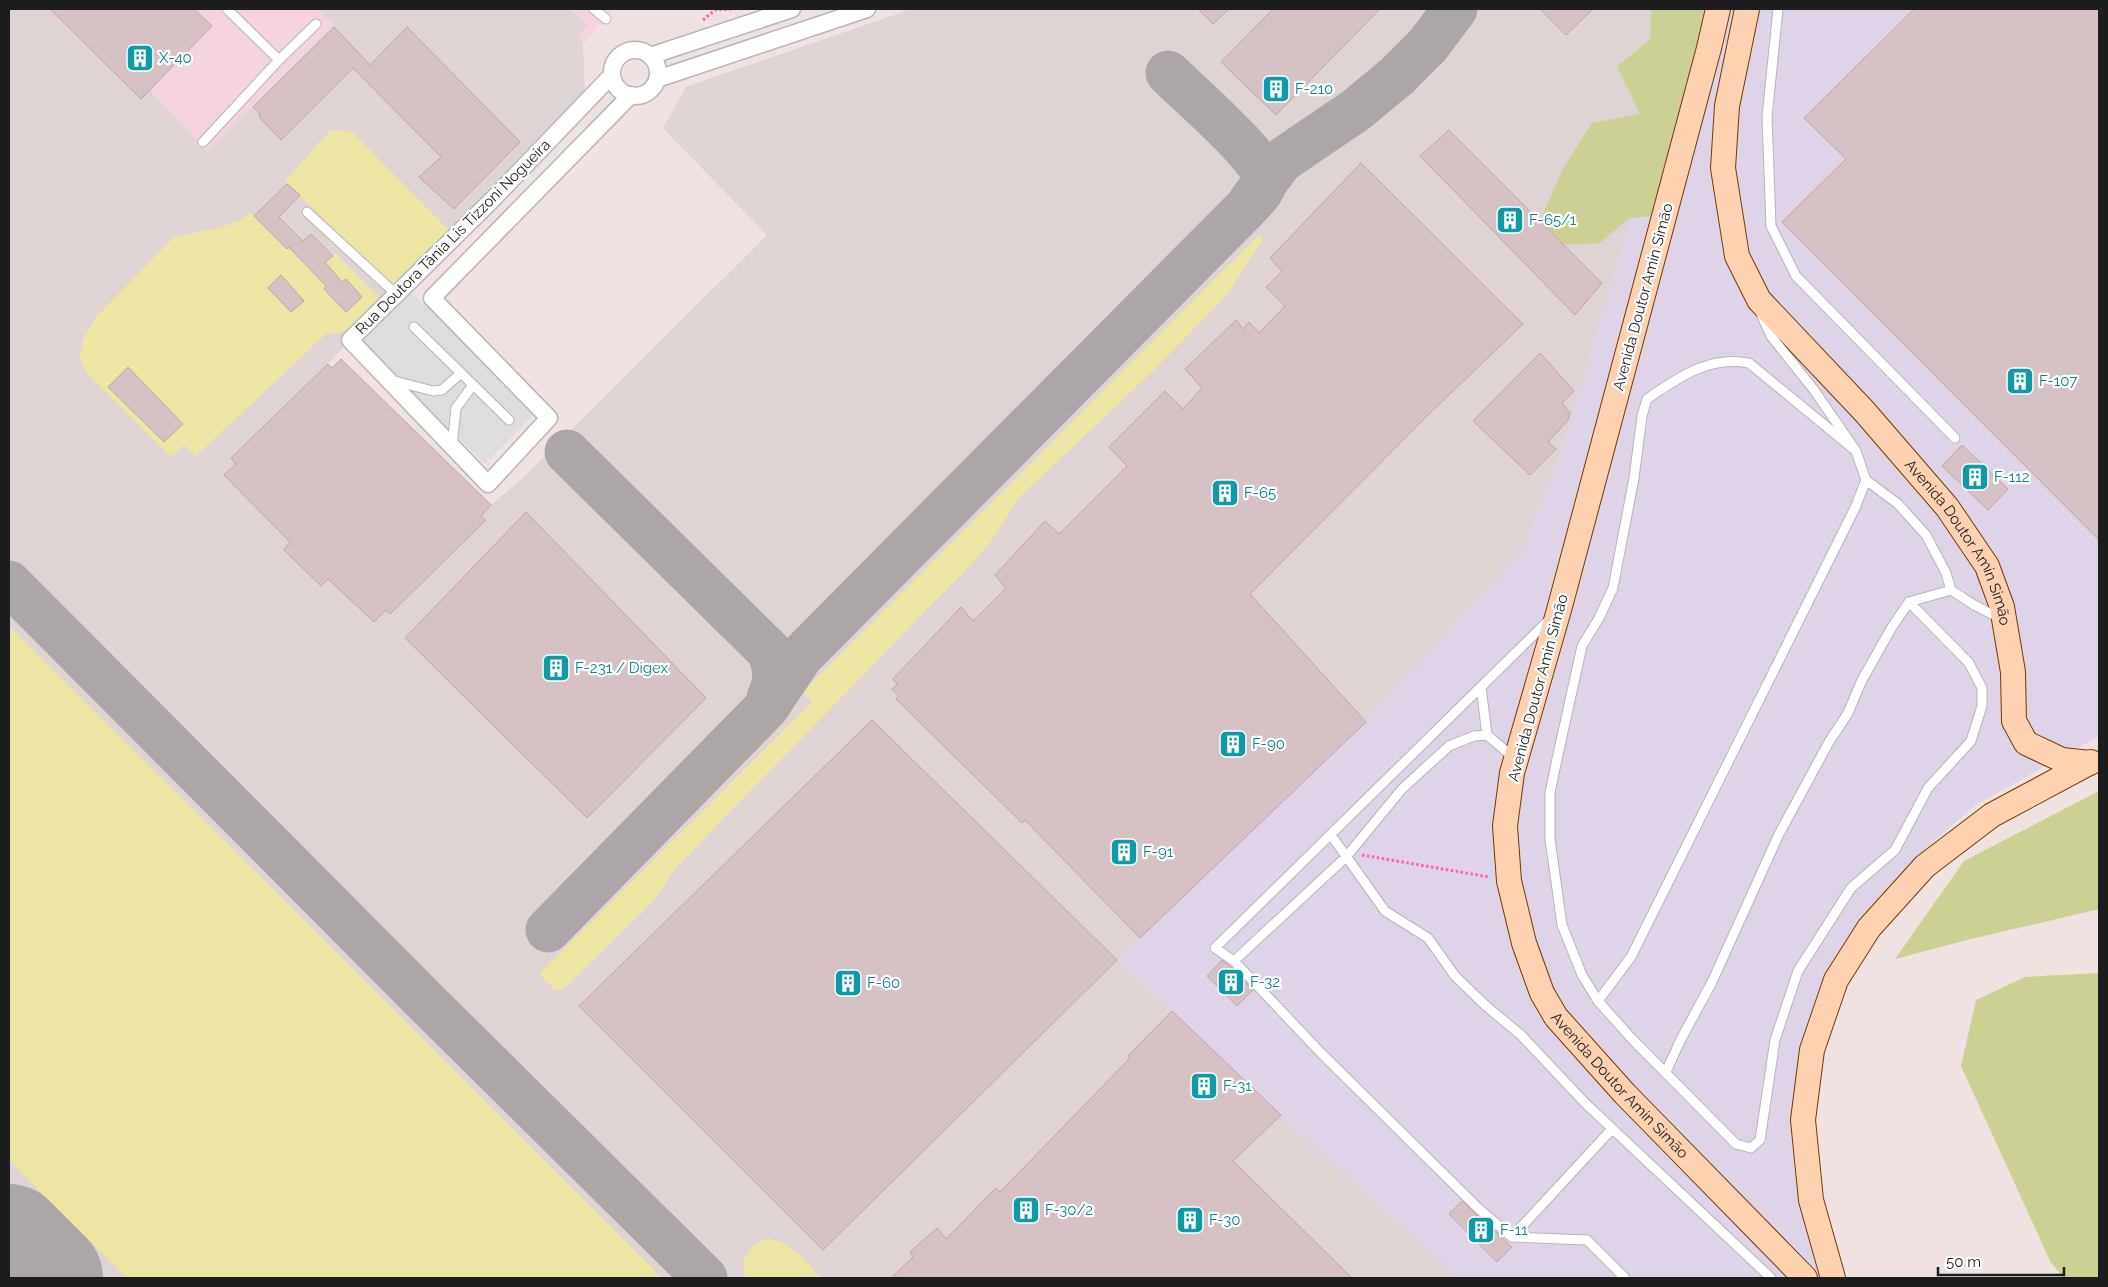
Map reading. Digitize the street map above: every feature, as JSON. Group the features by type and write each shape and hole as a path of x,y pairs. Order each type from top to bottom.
{"street":[{"name":"Rua Doutora Tânia Lis Tizzoni Nogueira","path":"792,9 650,56 637,50 624,53 615,62 612,75 493,199 350,340 488,484 549,418 432,298 631,95 644,94 654,85 657,79 867,9"},
{"name":"Avenida Doutor Amin Simão","path":"1718,9 1559,610 1512,773 1505,826 1509,881 1524,943 1542,992 1556,1017 1625,1094 1805,1278"},
{"name":"Avenida Doutor Amin Simão","path":"1747,9 1727,106 1723,168 1737,256 1756,295 1801,346 1864,411 1947,507 1987,566 2002,606 2013,672 2014,721 2026,743 2062,760 2094,760"},
{"path":"650,56 657,66 657,79"},
{"path":"612,75 618,88 631,95"},
{"name":"Avenida Doutor Amin Simão","path":"1833,1278 1811,1200 1804,1120 1812,1050 1836,980 1869,928 1925,866 1992,815 2094,760"}],"lane":[{"path":"227,9 279,60"},
{"path":"594,9 606,19"},
{"path":"1778,9 1767,117 1772,226 1796,276 1955,438"},
{"path":"203,142 279,60 316,24"},
{"path":"307,212 396,294"},
{"path":"1756,295 1755,303 1771,336 1814,390 1856,451 1866,480 1898,504 1926,535 1946,573 1951,590 1974,605 2003,619"},
{"path":"414,327 509,420"},
{"path":"1856,451 1748,363 1734,360 1707,364 1677,378 1647,399 1642,416 1634,478 1613,588 1599,618 1582,646 1550,793 1550,839 1562,925 1582,975 1598,1001 1632,1039 1736,1144 1751,1148 1760,1140 1775,1040 1798,971 1852,888 1894,850 1928,788 1971,741 1982,706 1982,688 1968,664 1909,602"},
{"path":"386,378 433,391 442,390 461,373"},
{"path":"452,447 456,408 473,385"},
{"path":"1598,1001 1634,950 1851,516 1866,480"},
{"path":"1666,1072 1680,1041 1712,982 1779,834 1829,742 1848,713 1862,680 1892,627 1909,602 1951,590"},
{"path":"1559,610 1215,948 1234,961 1301,1032 1480,1210 1512,1237 1586,1240 1625,1278"},
{"path":"1480,688 1488,735 1516,760"},
{"path":"1234,961 1347,856 1402,789 1449,746 1474,736 1488,735"},
{"path":"1331,835 1385,911 1428,938 1455,976 1486,1006 1521,1035 1552,1070 1612,1129 1771,1278"},
{"path":"1512,1237 1612,1129"}],"path":[{"path":"702,21 715,10 733,9"},
{"path":"1347,856 1376,856 1509,881"}],"shaded area":[{"path":"9,9 394,9 223,191"},
{"path":"9,9 194,9 212,26 149,89 207,152 334,25 318,9 569,9 588,25 577,37 583,43 585,94 431,250 328,364 332,367 341,359 491,505 523,478 767,235 663,128 686,87 912,9 1695,9 1565,441 1525,548 1366,722 1118,960 1281,1115 1459,1278 9,1278"},
{"path":"529,9 615,9 579,47"},
{"path":"912,9 2099,9 2099,736 1976,805 1935,840 1858,921 1834,959 1813,1006 1805,1032 1796,1092 1826,1278 807,1278 523,478 767,235 663,128 686,87"},
{"path":"330,131 352,132 450,231 394,287 285,181"},
{"path":"250,212 314,273 335,253 379,298 379,304 349,332 326,334 195,457 184,445 171,457 88,375 80,358 83,339 97,316 174,237 218,228 239,221"},
{"path":"1258,236 1262,236 1262,240 1228,294 1152,372 1018,499 992,540 978,557 674,870 657,897 565,988 556,991 541,976 541,972 812,702 803,692"},
{"path":"412,293 536,412 485,464 361,343"},
{"path":"9,626 662,1278 127,1278 9,1160"},
{"path":"767,1239 775,1240 791,1247 822,1278 745,1278 743,1260 755,1244"}],"green space":[{"path":"1651,9 1704,9 1702,21 1707,27 1655,216 1629,218 1600,243 1556,245 1541,218 1564,167 1592,123 1640,114 1617,66 1650,40"},
{"path":"2099,791 2099,909 1895,959 1964,861"},
{"path":"2099,973 2099,1278 2064,1278 2051,1263 1961,1066 1976,1000 2025,977"}],"building":[{"name":"X-40","path":"50,9 194,9 212,26 141,99"},
{"path":"1198,9 1229,9 1213,24"},
{"name":"F-210","path":"1273,9 1380,9 1276,115 1221,62"},
{"path":"1540,9 1593,9 1566,35"},
{"name":"F-107","path":"1914,9 2099,9 2099,540 1782,222 1846,159 1804,118"},
{"path":"334,27 370,65 407,27 520,142 454,209 419,177 441,157 353,68 281,140 259,117 260,114 253,107"},
{"name":"F-65/1","path":"1449,130 1602,283 1575,315 1420,156"},
{"name":"F-65","path":"1361,163 1523,324 1428,415 1250,594 1366,722 1140,938 1025,820 1022,823 896,699 899,696 892,689 897,684 893,679 961,607 973,621 1006,588 995,575 1045,521 1059,534 1127,466 1109,447 1165,391 1183,409 1202,388 1185,369 1236,320 1243,329 1249,322 1259,333 1285,306 1266,287 1282,271 1270,258"},
{"path":"287,184 300,195 279,217 303,241 311,234 333,256 325,262 342,282 346,279 362,297 346,312 324,289 326,286 289,247 287,249 254,216"},
{"path":"281,275 304,301 291,312 268,288"},
{"path":"1540,353 1574,391 1562,403 1570,413 1568,420 1548,442 1556,449 1530,475 1473,421"},
{"path":"341,359 491,505 481,516 486,520 390,614 386,610 374,622 328,579 321,586 284,550 290,542 224,475 236,464 231,458 328,364 332,368"},
{"path":"128,367 183,424 164,442 108,387"},
{"name":"F-112","path":"1962,445 2008,489 1988,510 1942,466"},
{"name":"F-231 / Digex","path":"526,512 706,698 587,818 405,638"},
{"name":"F-60","path":"872,720 1117,960 823,1250 579,1006"},
{"name":"F-32","path":"1222,960 1253,990 1237,1006 1207,976"},
{"path":"1172,1011 1281,1115 1233,1161 1352,1278 891,1278 913,1257 910,1252 937,1228 946,1239 996,1188 1000,1192 1130,1058 1128,1056"},
{"name":"F-11","path":"1462,1201 1512,1247 1497,1262 1449,1214"}],"taxiway":[{"path":"1251,201 1281,161 1356,110 1397,76 1428,45 1455,9"},
{"path":"548,930 766,708 801,656 1259,194 1264,186 1265,178 1252,155 1168,73"},
{"path":"567,452 769,651 775,674 769,698"},
{"path":"9,583 430,1006 705,1278"}],"runway":[{"path":"9,1241 46,1278"}],"place":[{"name":"X-40","path":"140,58"},
{"name":"F-210","path":"1276,89"},
{"name":"F-65/1","path":"1510,220"},
{"name":"F-107","path":"2020,381"},
{"name":"F-112","path":"1975,477"},
{"name":"F-65","path":"1225,493"},
{"name":"F-231 / Digex","path":"556,668"},
{"name":"F-90","path":"1233,744"},
{"name":"F-91","path":"1124,852"},
{"name":"F-32","path":"1231,982"},
{"name":"F-60","path":"848,983"},
{"name":"F-31","path":"1204,1086"},
{"name":"F-30/2","path":"1026,1210"},
{"name":"F-30","path":"1190,1220"},
{"name":"F-11","path":"1481,1230"}]}
